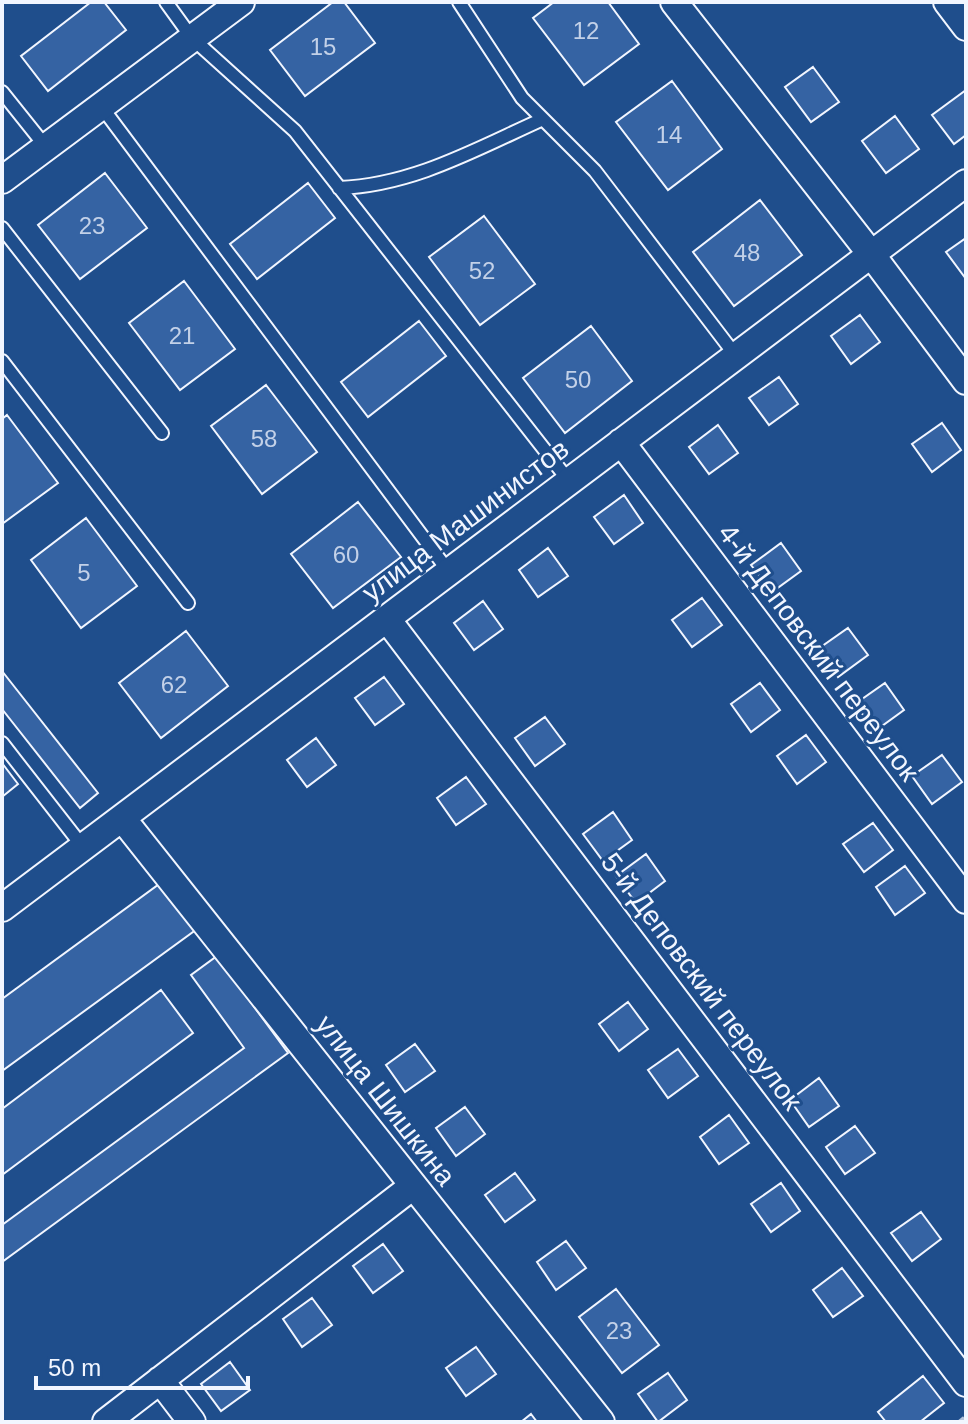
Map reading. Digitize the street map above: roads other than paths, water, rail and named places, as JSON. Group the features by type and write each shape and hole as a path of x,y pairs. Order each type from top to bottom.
{"street":[{"path":"2,180 241,2"},
{"path":"674,2 966,381"},
{"path":"947,2 966,27"},
{"name":"улица Машинистов","path":"2,908 966,183"},
{"name":"4-й Деповский переулок","path":"621,442 966,900"},
{"name":"5-й Деповский переулок","path":"387,619 966,1383"},
{"name":"улица Шишкина","path":"122,818 601,1422"},
{"path":"106,1422 413,1186"},
{"path":"160,1380 192,1422"}],"lane":[{"path":"166,2 192,38 295,131 569,481"},
{"path":"459,2 522,98 595,171 736,356"},
{"path":"2,92 46,147"},
{"path":"101,106 449,572"},
{"path":"339,188 373,187 416,176 543,119"},
{"path":"2,228 162,433"},
{"path":"2,361 188,603"},
{"path":"2,743 83,847"}]}
